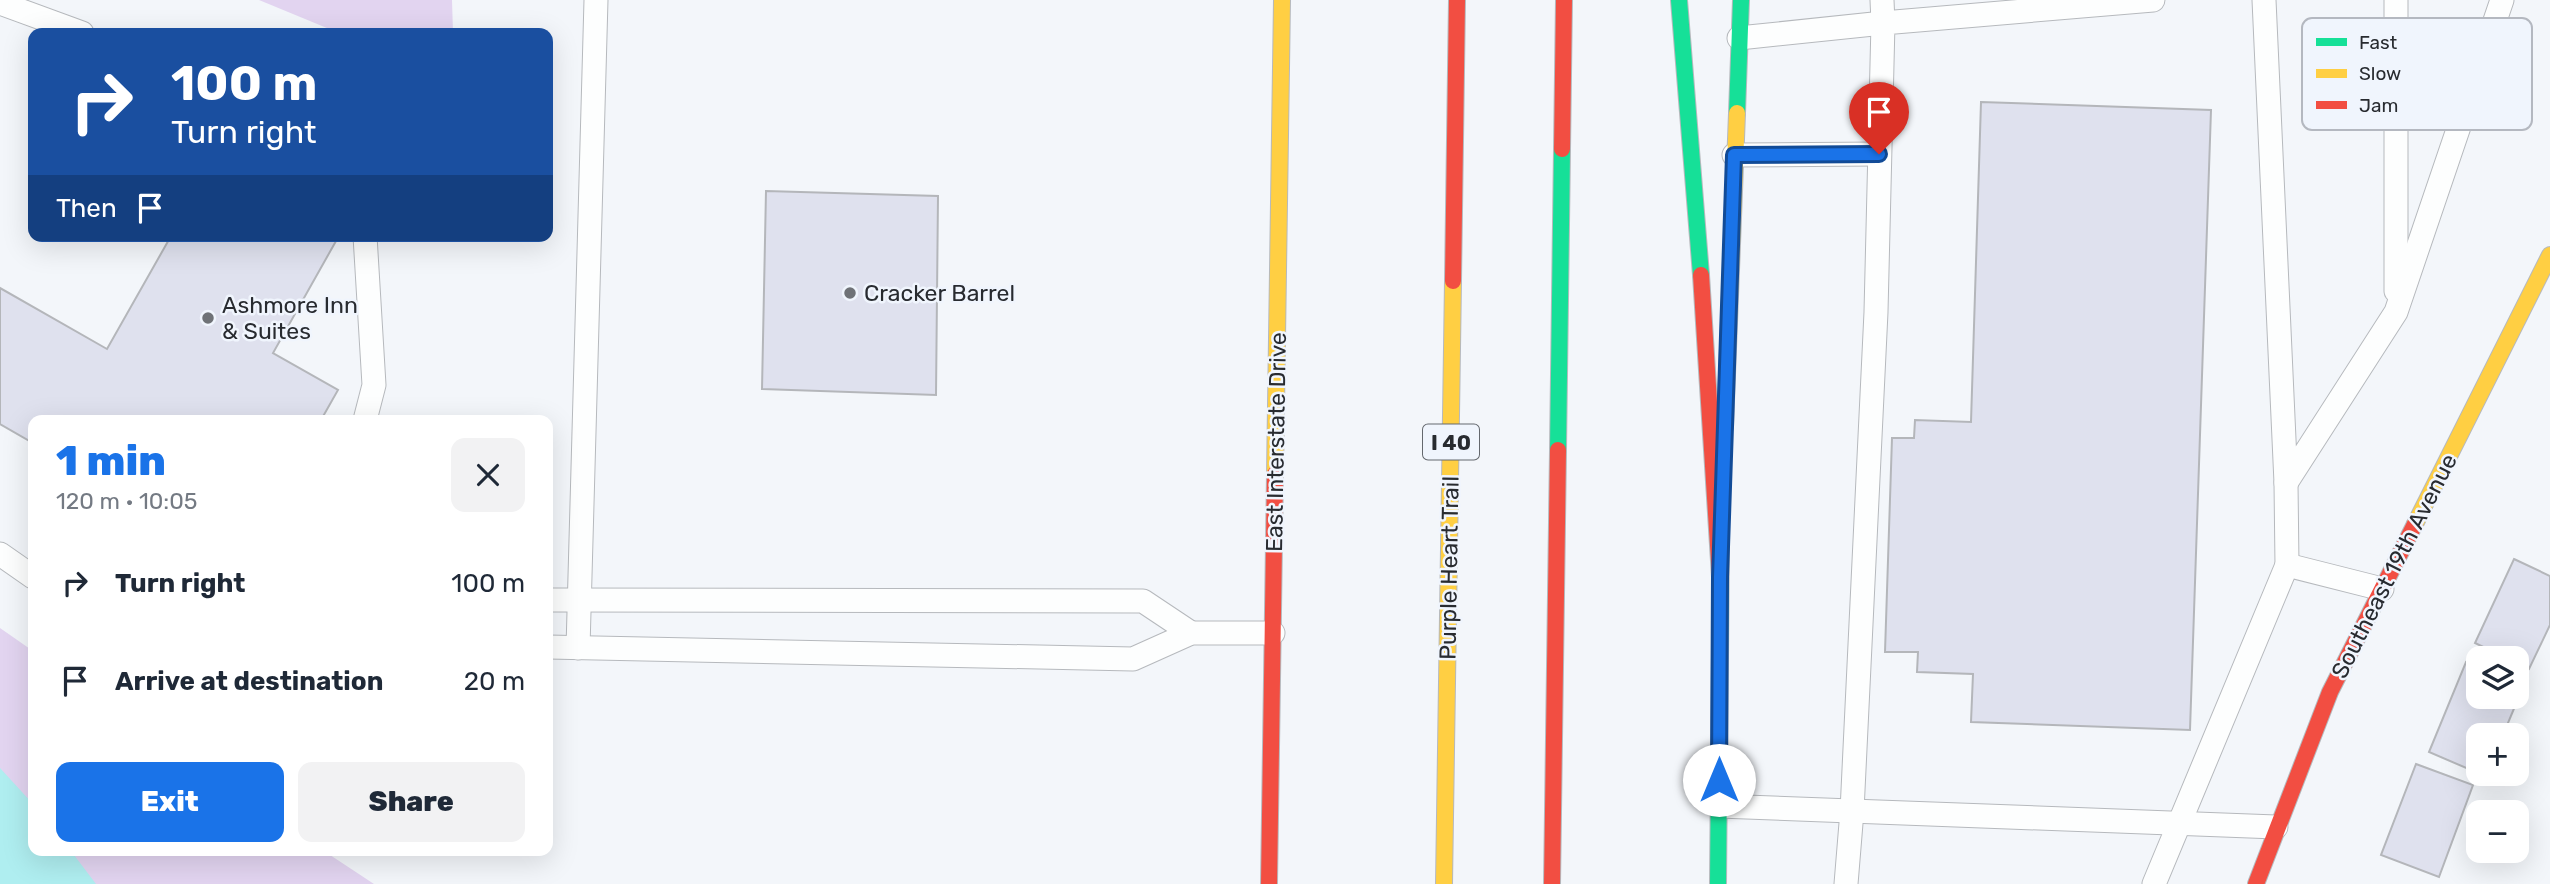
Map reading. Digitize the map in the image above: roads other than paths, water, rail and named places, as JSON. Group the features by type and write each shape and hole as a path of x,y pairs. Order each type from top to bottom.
{"main road":[{"name":"East Interstate Drive","path":"1269,884 1282,0"},
{"name":"Purple Heart Trail","path":"1444,884 1457,0"},
{"path":"1552,884 1564,0"},
{"path":"1679,0 1698,205 1720,577"},
{"path":"1718,884 1720,577 1741,0"},
{"name":"Southeast 19th Avenue","path":"2256,884 2330,692 2550,255"}],"lane":[{"path":"578,648 596,0"},
{"path":"1739,38 1882,11 2153,0"},
{"path":"2154,884 2287,565 2286,483 2264,0"},
{"path":"2396,0 2396,18"},
{"path":"2496,18 2502,0"},
{"path":"0,3 68,28"},
{"path":"1846,884 1852,811 1876,312 1882,11"},
{"path":"2396,130 2396,312"},
{"path":"2286,483 2396,312 2458,130"},
{"path":"1734,155 1879,154"},
{"path":"365,242 374,385 366,415"},
{"path":"0,554 28,574"},
{"path":"2287,565 2382,589"},
{"path":"553,600 1143,601 1191,633"},
{"path":"553,648 1133,659 1191,633 1273,634"},
{"path":"1719,806 2276,827"}],"water":[{"path":"0,768 28,799 28,856 75,856 96,884 0,884"}],"place":[{"name":"Cracker Barrel","path":"850,293"},
{"name":"Ashmore Inn & Suites","path":"208,318"}]}
